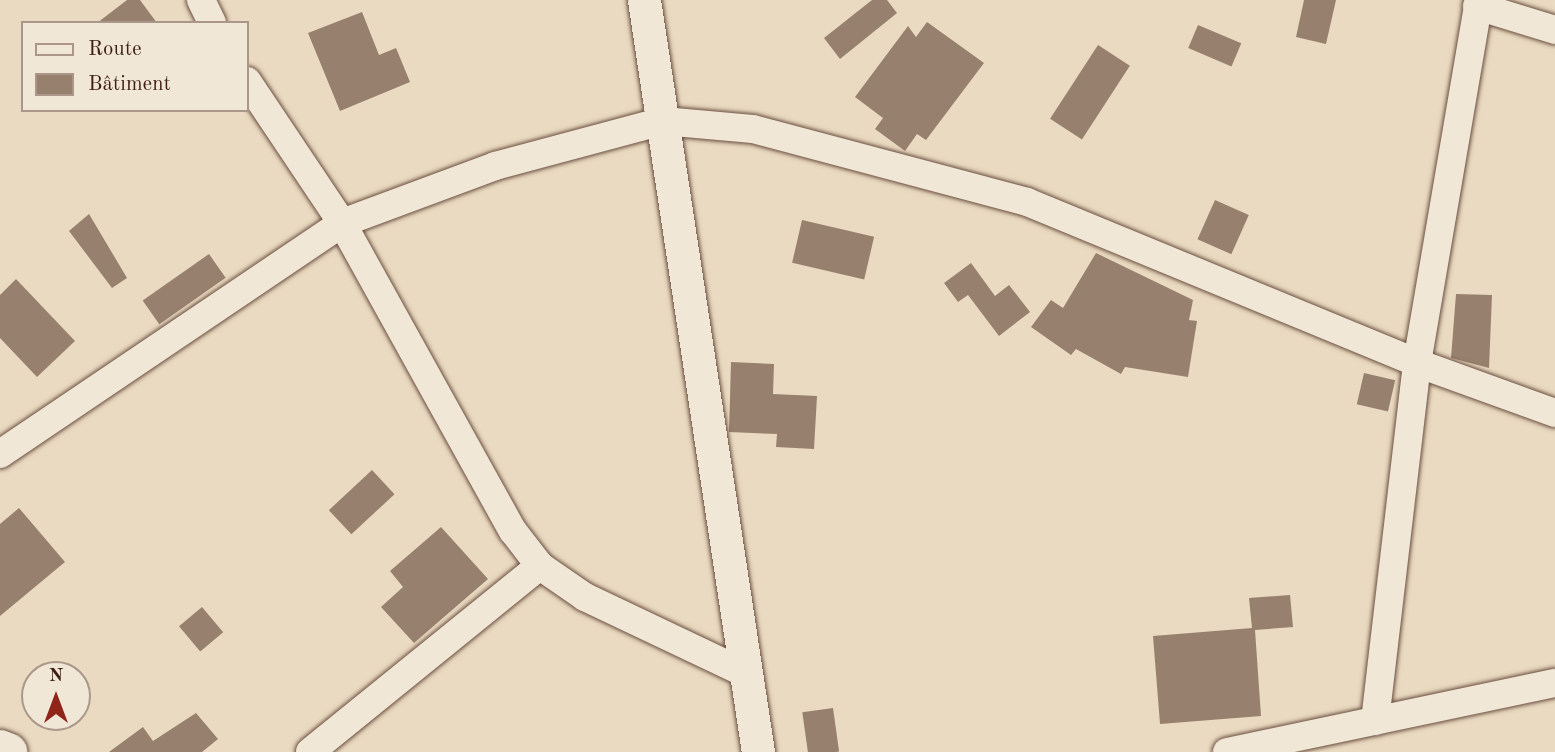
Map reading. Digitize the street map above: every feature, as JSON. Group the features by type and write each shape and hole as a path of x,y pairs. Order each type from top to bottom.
{"main road":[{"path":"0,749 8,752"}],"street":[{"path":"201,0 211,21"},
{"path":"644,0 743,673 758,752"},
{"path":"1375,721 1417,363 1478,3 1555,30"},
{"path":"248,82 342,223 513,531 540,566 585,597 743,673"},
{"path":"0,454 342,223 495,166 663,121 753,129 1027,202 1417,363 1555,414"},
{"path":"310,752 540,566"},
{"path":"1227,752 1555,683"}],"building":[{"path":"127,0 140,0 156,21 100,21"},
{"path":"872,0 887,0 897,13 840,59 824,38"},
{"path":"1304,0 1336,0 1326,44 1296,37"},
{"path":"362,12 379,55 396,48 410,82 340,111 308,33"},
{"path":"927,22 984,63 926,140 917,134 905,151 875,129 883,118 855,97 908,26 916,37"},
{"path":"1198,25 1241,43 1231,66 1188,48"},
{"path":"1098,45 1130,66 1082,139 1050,119"},
{"path":"1215,200 1249,215 1231,254 1198,239"},
{"path":"89,214 127,278 112,288 69,231"},
{"path":"802,220 874,237 864,280 792,263"},
{"path":"1096,253 1193,300 1189,320 1197,321 1188,377 1125,367 1121,374 1076,349 1071,355 1031,327 1051,300 1063,308"},
{"path":"209,254 226,278 159,324 143,300"},
{"path":"971,263 995,296 1009,285 1030,312 999,336 968,295 958,302 944,283"},
{"path":"16,279 75,341 37,377 0,338 0,295"},
{"path":"1456,294 1492,295 1489,368 1451,358"},
{"path":"731,362 774,364 773,394 817,396 814,449 776,447 777,434 729,432"},
{"path":"1364,373 1395,380 1388,411 1357,404"},
{"path":"372,470 395,494 351,534 329,510"},
{"path":"19,508 65,562 0,616 0,524"},
{"path":"441,527 488,579 414,643 381,607 403,587 390,571"},
{"path":"1290,595 1293,627 1255,630 1261,716 1160,724 1153,636 1252,628 1249,598"},
{"path":"202,607 223,632 200,652 179,626"},
{"path":"833,708 839,752 808,752 802,712"},
{"path":"196,713 218,739 202,752 109,752 143,727 153,741"}]}
